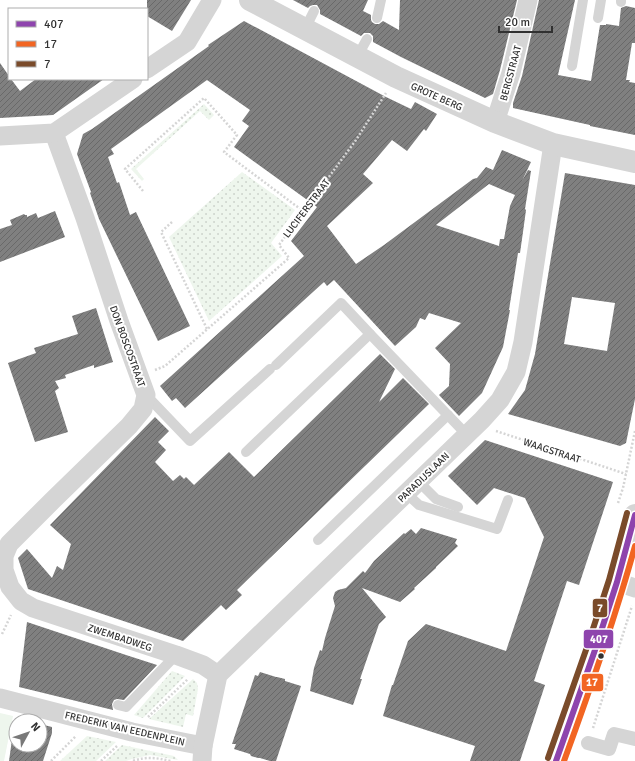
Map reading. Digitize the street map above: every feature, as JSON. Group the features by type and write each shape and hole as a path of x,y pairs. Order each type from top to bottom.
{"street":[{"path":"148,69 187,42 212,0"},
{"name":"GROTE BERG","path":"250,0 309,20 362,48 396,77 496,122 553,144 635,162"},
{"name":"BERGSTRAAT","path":"496,122 511,73 528,0"},
{"path":"0,136 54,133 132,80"},
{"name":"DON BOSCOSTRAAT","path":"21,601 10,587 4,570 4,556 9,544 129,426 143,409 146,395 54,133"},
{"name":"PARADIJSLAAN","path":"218,675 467,435 500,400 516,372 523,342 553,144"},
{"path":"556,761 595,650 628,591 635,515"},
{"name":"ZWEMBADWEG","path":"21,601 33,608 176,655 202,665 218,675"},
{"path":"203,757 218,675"},
{"name":"FREDERIK VAN EEDENPLEIN","path":"0,698 132,732 203,757"},
{"path":"588,743 609,749 614,734 635,739"}],"lane":[{"path":"377,18 381,0"},
{"path":"572,66 583,0"},
{"path":"598,18 601,0"},
{"path":"146,395 190,441 273,367 341,303 467,435"},
{"path":"246,452 370,334"},
{"path":"318,540 448,415"},
{"path":"412,487 418,505 497,529 508,500"},
{"path":"412,487 436,499 458,507"},
{"path":"118,705 126,707 176,655"}],"path":[{"name":"LUCIFERSTRAAT","path":"139,377 165,366 289,258 279,244 356,140 396,77"},
{"path":"143,190 124,169 204,98 237,135 224,152 303,212"},
{"path":"172,222 161,232 207,329"},
{"name":"WAAGSTRAAT","path":"482,420 490,429 626,474"},
{"path":"588,743 628,591"},
{"path":"101,761 202,665"},
{"path":"51,761 91,721"},
{"path":"133,761 154,757 171,761"}],"shaded area":[{"path":"204,104 214,115 209,120 200,111 136,169 144,179 142,181 131,169"},
{"path":"242,172 295,210 271,243 282,256 209,321 169,237"},
{"path":"172,671 185,676 143,718 134,715"},
{"path":"193,679 197,683 198,689 193,716 186,714 183,727 149,719"},
{"path":"0,713 8,715 8,741 4,761 0,761"},
{"path":"87,736 116,742 96,761 60,761"},
{"path":"122,745 174,756 178,760 150,755 126,761 105,761"}],"building":[{"path":"147,0 191,0 172,31 148,17"},
{"path":"293,0 368,0 363,11 371,15 372,22 379,24 383,21 399,30 400,0 517,0 493,94 485,98 373,42 373,36 370,33 364,33 361,36 320,14 320,10 317,5 310,6 308,8"},
{"path":"539,0 575,0 558,75 591,81 600,25 606,24 619,26 621,8 626,6 635,8 635,43 632,43 626,80 630,80 629,82 635,83 635,135 513,108 513,103 522,76"},
{"path":"244,21 386,97 411,109 415,102 437,114 426,131 424,129 407,151 392,140 363,174 373,183 327,226 356,264 473,179 477,178 486,167 493,170 502,150 531,162 522,181 528,170 531,171 520,253 518,253 503,347 482,393 459,416 439,395 449,386 450,364 435,348 461,323 429,313 425,320 420,318 416,327 395,346 334,280 327,286 324,282 185,408 176,398 172,401 160,386 304,256 291,241 317,207 234,147 249,126 242,121 250,110 207,80 111,149 114,154 108,157 117,183 119,182 130,215 136,212 190,326 158,341 99,219 77,154 83,134 209,46 208,45","holes":["489,184 515,195 510,206 504,239 500,239 499,246 436,225"]},
{"path":"0,63 8,75 8,80 12,80 20,91 35,80 103,80 53,115 0,118"},
{"path":"565,173 635,185 635,399 626,443 620,446 508,414 525,390 535,354","holes":["572,297 615,303 607,351 564,344"]},
{"path":"55,211 65,237 0,262 0,229 12,225 10,220 24,214 27,215 27,217 36,213 38,218"},
{"path":"96,308 113,362 94,368 94,365 65,375 66,378 55,381 59,388 55,391 68,432 35,442 8,363 36,353 34,348 78,334 72,316"},
{"path":"380,354 395,369 379,402 403,378 429,404 237,590 242,595 226,610 221,605 183,641 28,589 18,558 27,549 52,578 57,566 63,570 71,544 50,525 155,417 169,431 158,442 166,450 155,462 173,481 180,475 184,479 186,477 194,485 229,452 254,477"},
{"path":"485,440 613,482 579,585 567,581 534,681 545,685 520,761 470,761 475,746 383,716 392,685 408,641 426,624 506,651 544,537 525,498 494,488 477,505 448,476"},
{"path":"421,528 457,539 455,543 458,546 400,602 362,588 386,617 379,624 360,679 362,679 353,705 310,691 314,668 320,650 322,651 335,606 333,598 335,592 346,588 363,571 365,573 374,561 404,533 405,534 411,529 416,534"},
{"path":"27,622 157,665 124,700 114,700 112,704 113,710 19,687"},
{"path":"260,672 285,679 285,681 301,686 276,761 251,756 250,754 234,749 236,744 232,744 255,675 258,676"},
{"path":"48,726 52,727 52,733 48,745"},
{"path":"10,753 46,753 43,761 9,761"}],"transit line":[{"name":"7","path":"548,758 609,580 627,513"},
{"name":"407","path":"556,761 617,582 635,515"},
{"name":"17","path":"564,761 602,654 635,546"}]}
